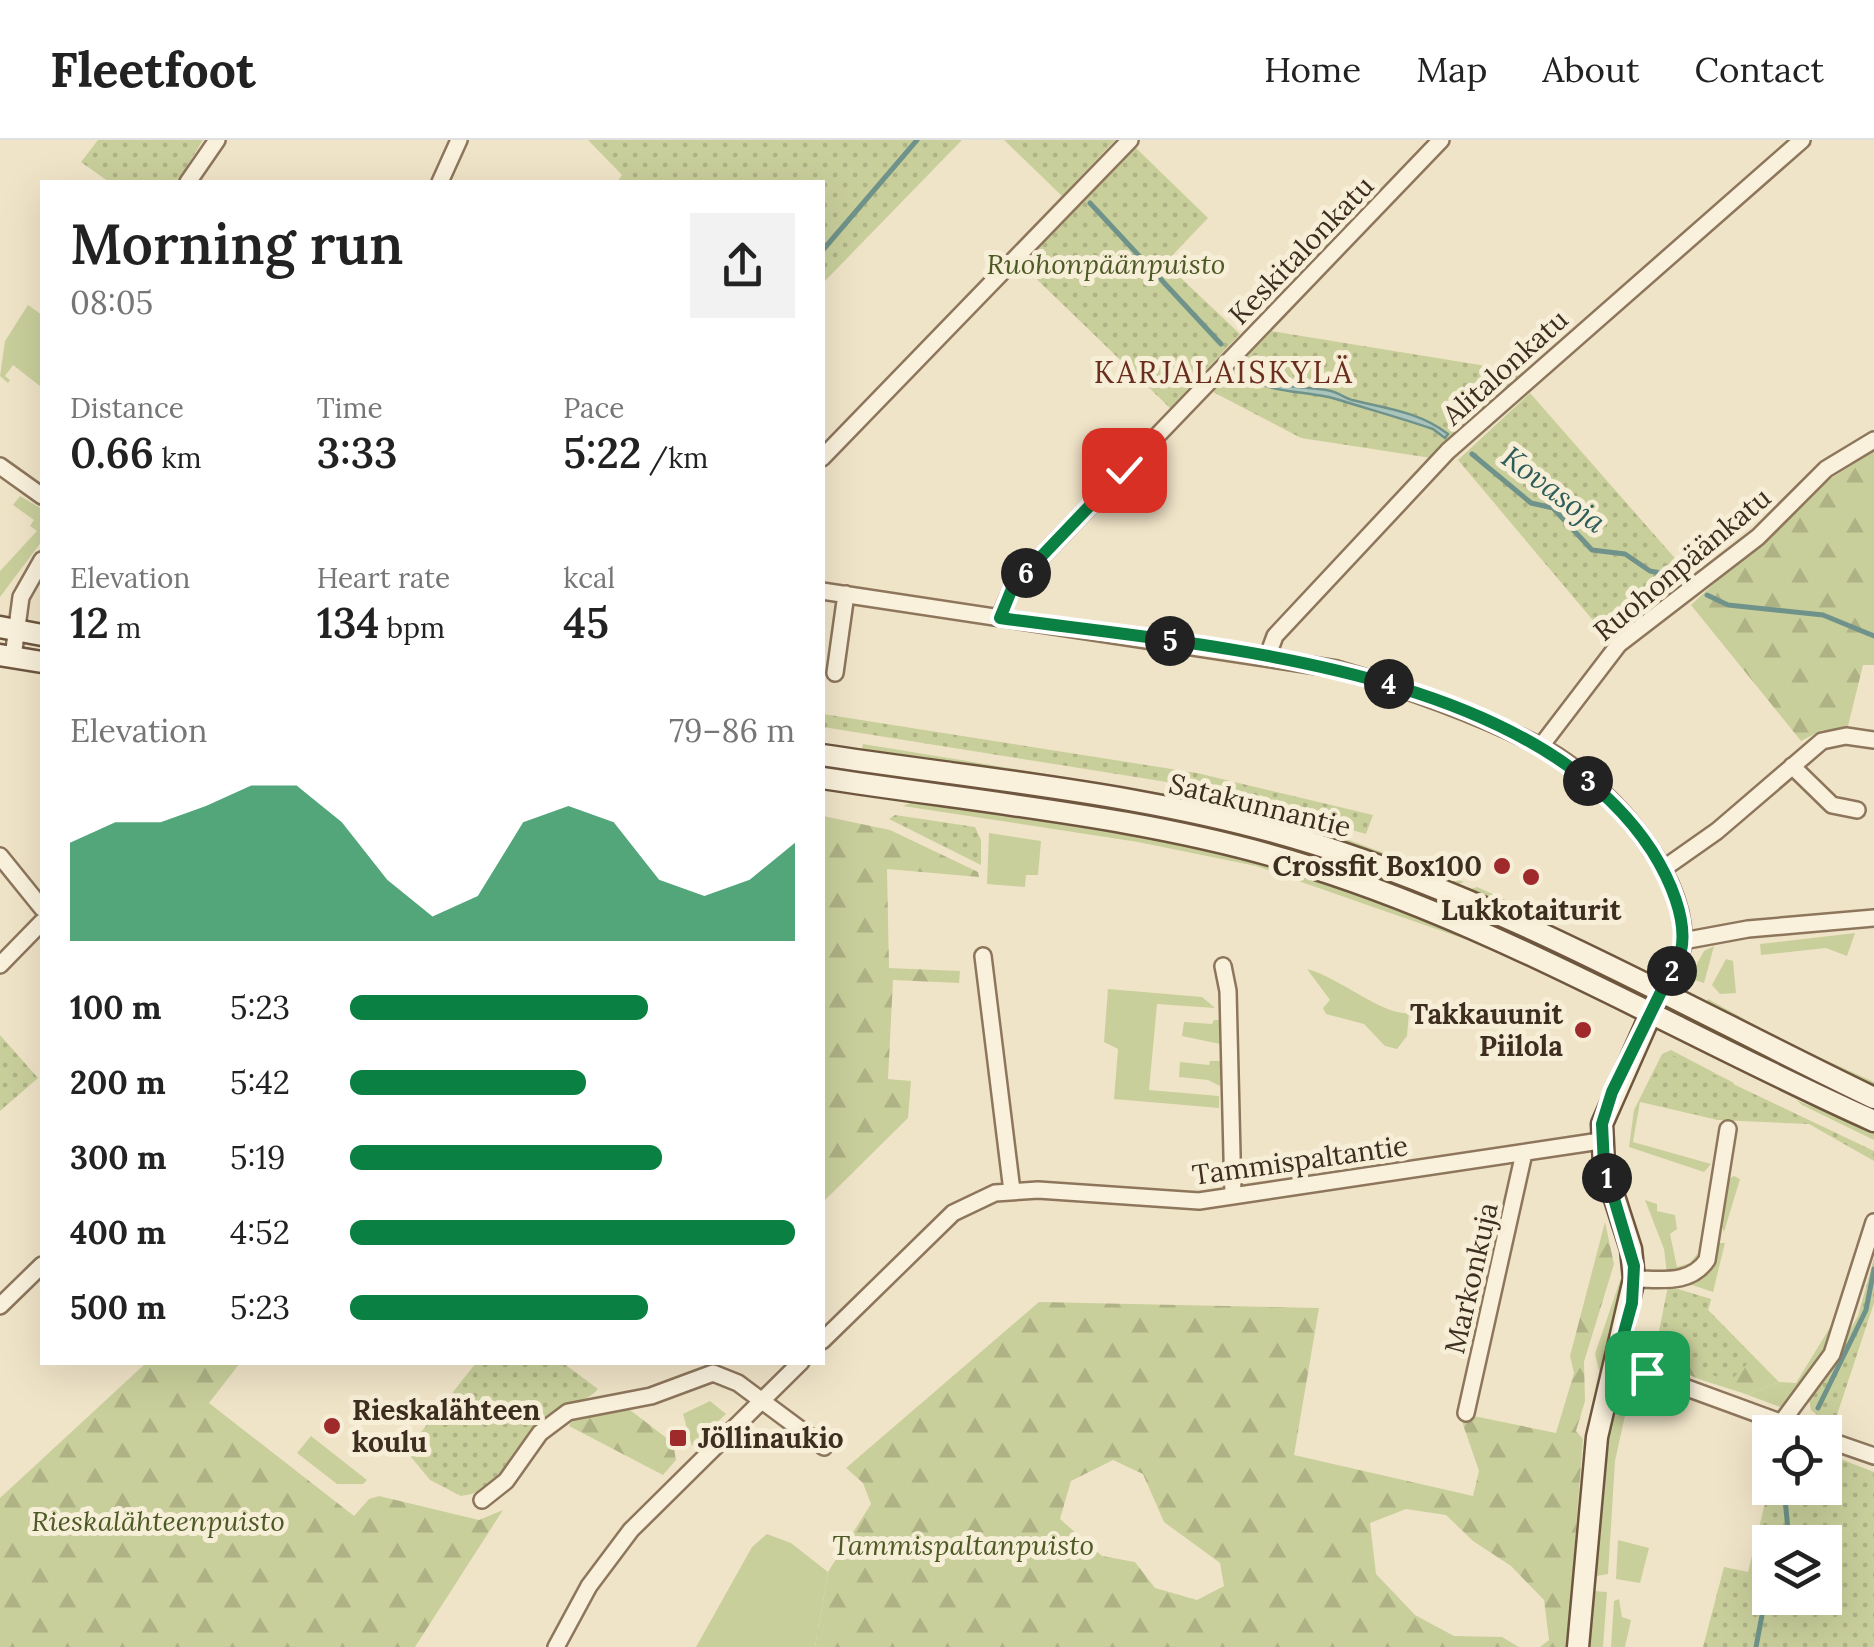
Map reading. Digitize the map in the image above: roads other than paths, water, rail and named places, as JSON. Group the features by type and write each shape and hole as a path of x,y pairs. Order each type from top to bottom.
{"main road":[{"path":"8,628 40,634"},
{"path":"6,656 40,662"},
{"name":"Satakunnantie","path":"825,755 1192,812 1281,834 1445,891 1662,991 1874,1098"},
{"name":"Satakunnantie","path":"825,778 1193,836 1275,856 1438,912 1874,1122"},
{"path":"1578,1647 1591,1478 1634,1279 1631,1249 1607,1180 1600,1141 1605,1110 1662,991"}],"street":[{"path":"189,180 217,140"},
{"path":"441,180 459,140"},
{"path":"825,455 1130,140"},
{"name":"Keskitalonkatu","path":"1000,618 1013,586 1441,140"},
{"name":"Alitalonkatu","path":"1268,656 1275,636 1448,451 1802,140"},
{"name":"Ruohonpäänkatu","path":"1541,746 1614,648 1649,617 1758,537 1826,469 1874,440"},
{"path":"0,466 40,495"},
{"path":"6,656 8,628 40,564"},
{"path":"825,591 1337,669 1414,691 1541,746 1618,808 1663,868 1683,942 1662,991"},
{"path":"835,673 846,594"},
{"path":"1663,868 1717,831 1812,746 1834,736 1874,740"},
{"path":"1792,766 1832,805 1858,810"},
{"path":"0,856 40,906"},
{"path":"1683,942 1748,930 1874,918"},
{"path":"0,966 40,924"},
{"path":"983,956 1012,1190"},
{"path":"1223,966 1228,991 1233,1196"},
{"path":"1634,1279 1678,1280 1697,1272 1707,1260 1728,1128"},
{"name":"Tammispaltantie","path":"825,1338 954,1213 978,1198 1012,1190 1182,1200 1233,1196 1600,1141"},
{"name":"Markonkuja","path":"1466,1413 1524,1153"},
{"path":"1787,1415 1832,1354 1874,1222"},
{"path":"0,1306 40,1268"},
{"path":"1616,1362 1759,1415"},
{"path":"556,1647 609,1556 797,1365"},
{"path":"482,1500 506,1481 540,1433 558,1417 672,1388 703,1375 721,1374 824,1447"},
{"path":"1842,1445 1874,1456"}],"water":[{"path":"1245,365 1273,383 1331,391 1414,416 1448,434 1445,438 1433,429 1336,399 1262,385 1241,371"}],"waterway":[{"path":"825,247 917,140"},
{"name":"Kovasoja","path":"1090,203 1221,344"},
{"name":"Kovasoja","path":"1472,454 1531,503 1553,508 1592,550 1625,554 1650,571 1666,574"},
{"name":"Kovasoja","path":"1707,595 1728,605 1823,615 1874,636"},
{"name":"Kovasoja","path":"1818,1408 1866,1310 1874,1269"},
{"name":"Kovasoja","path":"1786,1505 1788,1525"},
{"name":"Kovasoja","path":"1756,1647 1762,1615"}],"place":[{"name":"Crossfit Box100","path":"1502,866"},
{"name":"Lukkotaiturit","path":"1531,877"},
{"name":"Takkauunit Piilola","path":"1583,1030"},
{"name":"Rieskalähteen koulu","path":"332,1426"},
{"name":"Jöllinaukio","path":"678,1438"}],"district":[{"name":"KARJALAISKYLÄ","path":"1224,372"}],"park label":[{"name":"Ruohonpäänpuisto","path":"1106,264"},
{"name":"Rieskalähteenpuisto","path":"158,1521"},
{"name":"Tammispaltanpuisto","path":"963,1545"}]}
